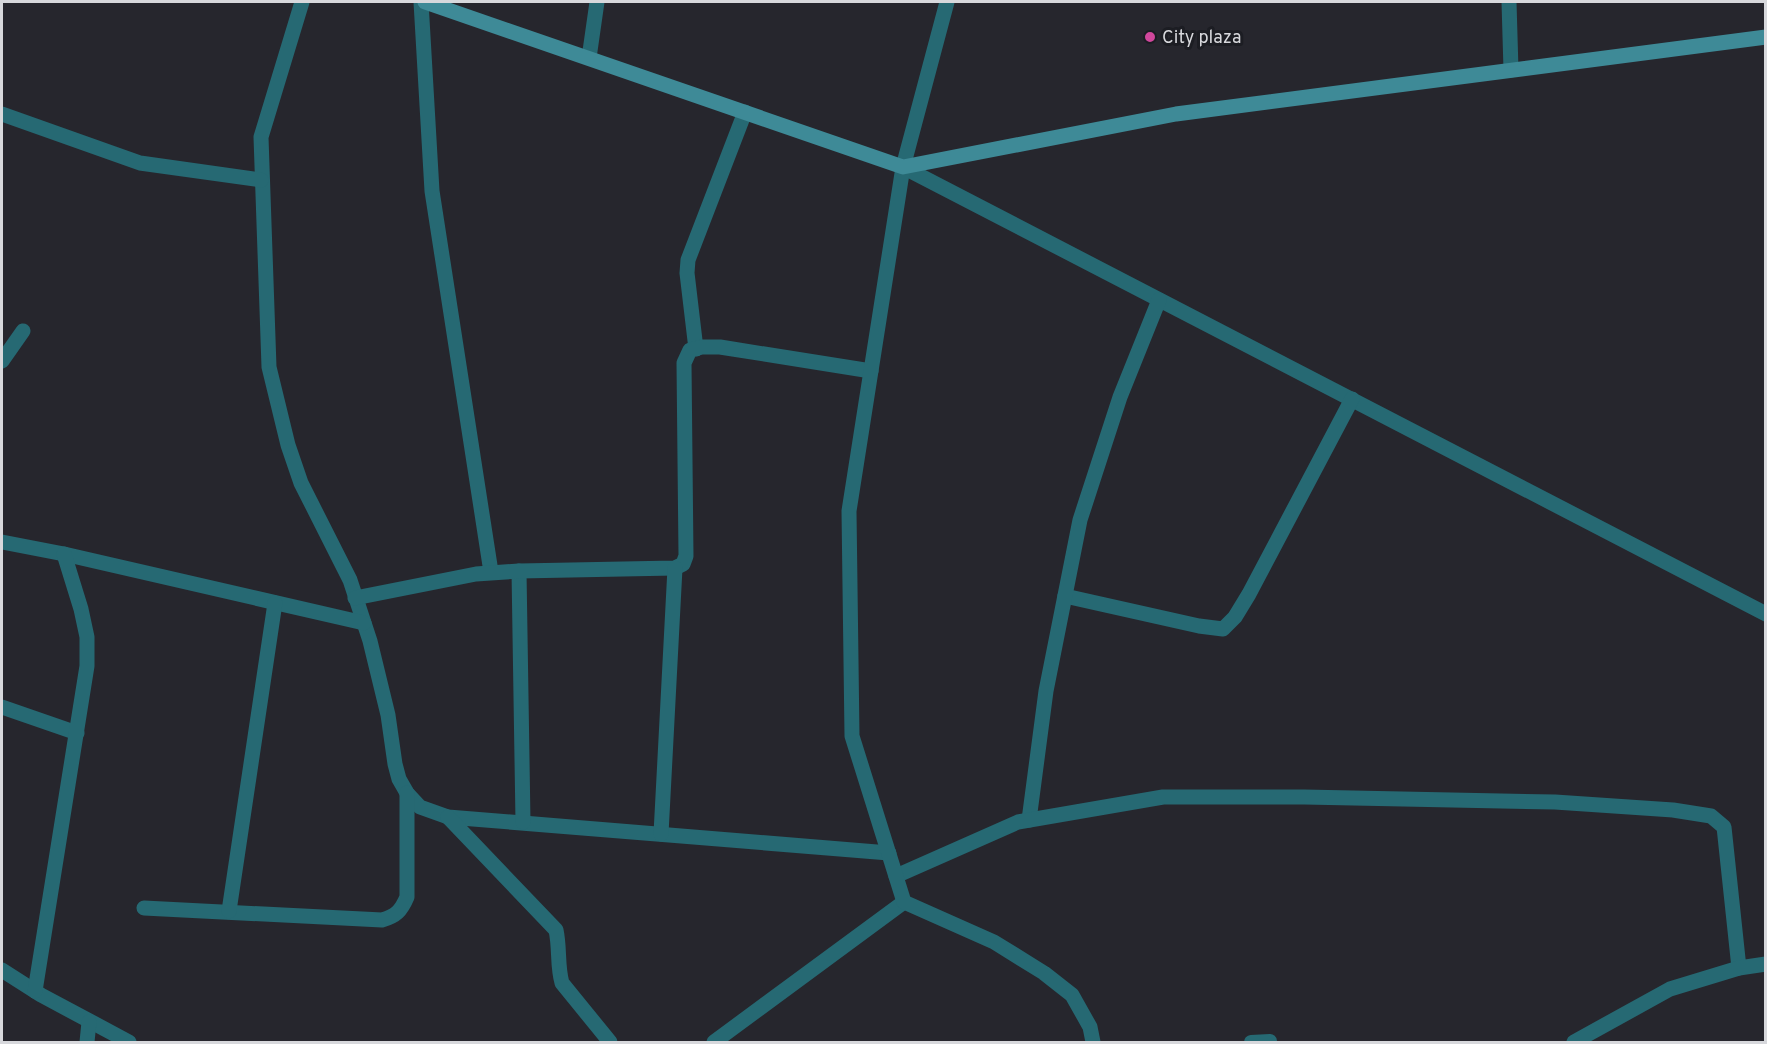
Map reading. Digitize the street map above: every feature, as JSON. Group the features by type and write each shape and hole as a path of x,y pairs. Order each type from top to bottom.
{"main road":[{"path":"423,2 903,167 1176,114 1766,37"}],"street":[{"path":"302,2 263,126 260,148 269,367 288,445 301,483 350,580 370,641 388,715 395,764 399,779 407,793 420,807 448,817 889,854"},
{"path":"423,2 432,191 491,572"},
{"path":"589,58 597,2"},
{"path":"947,2 903,167 849,511 852,736 904,902 994,942 1044,973 1072,995 1090,1027 1093,1042"},
{"path":"1509,2 1511,70"},
{"path":"696,349 687,273 688,260 746,112"},
{"path":"2,114 140,163 261,180"},
{"path":"903,167 1766,614"},
{"path":"1029,820 1046,691 1080,520 1120,397 1159,300"},
{"path":"2,361 22,331"},
{"path":"355,598 491,572 675,568 683,564 686,556 684,363 690,350 720,347 871,370"},
{"path":"1065,596 1222,629 1235,617 1249,594 1352,399"},
{"path":"2,542 64,554 364,624"},
{"path":"35,991 87,666 87,637 64,554"},
{"path":"661,834 675,568"},
{"path":"519,571 523,822"},
{"path":"229,911 275,603"},
{"path":"2,707 77,733"},
{"path":"144,908 382,920 394,917 402,910 407,897 407,793"},
{"path":"896,876 1018,822 1163,797 1555,802 1673,810 1711,816 1724,827 1739,968"},
{"path":"448,817 556,930 562,983 610,1042"},
{"path":"714,1042 904,902"},
{"path":"1574,1042 1670,989 1739,968 1766,964"},
{"path":"2,970 89,1022 129,1042"},
{"path":"87,1042 89,1022"}],"lane":[{"path":"1251,1042 1270,1041"}],"place":[{"name":"City plaza","path":"1150,37"}]}
